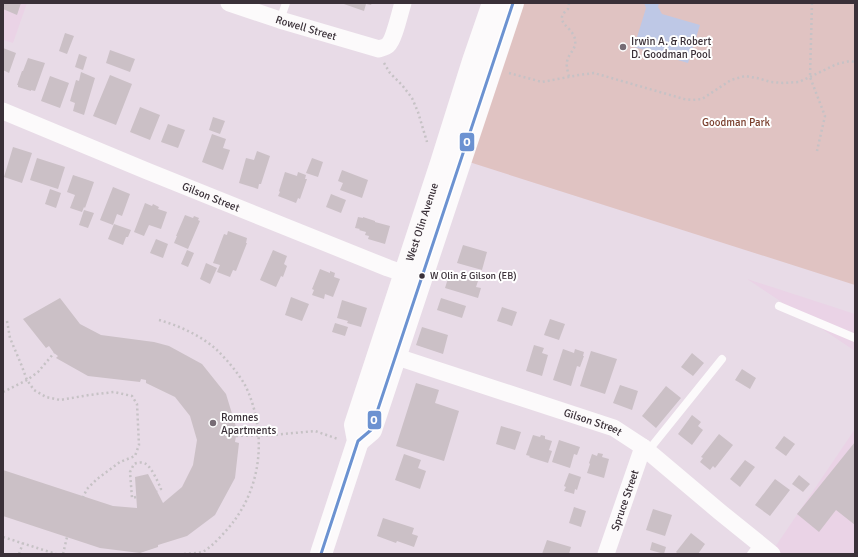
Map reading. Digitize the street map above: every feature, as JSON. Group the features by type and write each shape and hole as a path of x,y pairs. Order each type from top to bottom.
{"street":[{"name":"Rowell Street","path":"229,3 280,20 380,47"},
{"path":"380,47 390,44 403,3"},
{"name":"West Olin Avenue","path":"413,276 473,61 493,3"},
{"name":"West Olin Avenue","path":"321,554 348,440 387,353 413,276 512,3"},
{"name":"Gilson Street","path":"3,111 146,171 388,268 413,276"},
{"name":"Gilson Street","path":"387,353 614,428 646,449 720,512 755,549 772,554"},
{"name":"Spruce Street","path":"606,554 646,449"}],"lane":[{"path":"280,20 286,3"},
{"path":"779,306 855,338"},
{"path":"646,449 722,359"}],"path":[{"path":"569,3 568,8 562,17 562,23 574,34 576,42 567,62 569,77"},
{"path":"812,3 810,76 825,116 817,151"},
{"path":"380,47 390,73 412,98 421,120 428,146"},
{"path":"505,72 542,82 594,73 692,100 702,99 731,80 745,76 771,82 799,82 837,64 850,61 855,62"},
{"path":"159,320 181,328 206,342 231,366 238,375 247,392 256,419 258,436 259,448 256,474 249,495 240,513 230,526 204,551 185,554"},
{"path":"7,321 10,338 26,380 34,390 46,397 60,400 114,392 132,396 137,404 139,445 136,456 120,462 97,479 87,489 84,497"},
{"path":"3,392 38,372 54,353"},
{"path":"236,436 258,436 315,431 348,440"},
{"path":"131,457 134,464"},
{"path":"136,497 132,498 130,472 134,464 139,462 146,464 150,468 161,489 157,491"},
{"path":"3,537 56,554"},
{"path":"63,554 67,537"},
{"path":"19,554 23,543"}],"shaded area":[{"path":"3,3 27,3 13,43 3,40"},
{"path":"747,279 855,314 855,351"},
{"path":"855,429 855,554 772,554 771,553"}],"green space":[{"name":"Goodman Park","path":"513,3 855,3 855,285 466,161"}],"water":[{"path":"644,3 659,3 658,7 662,14 700,25 688,63 634,47 646,8"}],"building":[{"path":"3,3 21,3 17,15 3,9"},
{"path":"341,3 372,3 371,5 366,4 364,11"},
{"path":"65,33 74,36 67,54 59,51"},
{"path":"3,48 16,53 9,73 3,70"},
{"path":"110,50 135,59 130,72 106,63"},
{"path":"79,54 87,57 83,70 75,67"},
{"path":"28,58 45,63 35,91 18,87 17,85"},
{"path":"81,72 95,78 84,115 73,111 75,103 70,101 76,80 79,81"},
{"path":"110,75 132,84 116,125 93,116"},
{"path":"50,76 69,83 60,108 41,101"},
{"path":"140,107 160,115 150,140 130,132"},
{"path":"213,117 225,121 220,134 209,130"},
{"path":"168,124 185,130 178,148 161,142"},
{"path":"212,134 226,139 223,148 230,150 223,170 202,162"},
{"path":"13,147 32,153 22,183 4,177"},
{"path":"257,151 270,156 258,189 239,183 246,158 254,160"},
{"path":"37,158 65,167 58,189 30,180"},
{"path":"312,158 323,162 318,177 306,173"},
{"path":"342,170 368,180 362,198 340,190 343,183 338,181"},
{"path":"285,172 297,176 298,172 306,175 305,179 307,179 300,199 298,198 296,203 278,196"},
{"path":"73,175 94,182 85,208 84,207 82,212 70,208 75,195 67,192"},
{"path":"113,187 130,194 122,216 117,214 113,225 100,220"},
{"path":"50,189 61,193 56,208 45,204"},
{"path":"331,194 346,200 341,213 326,207"},
{"path":"145,203 152,206 153,204 159,207 158,209 167,212 161,229 149,225 144,236 134,232"},
{"path":"84,210 94,213 88,228 79,225"},
{"path":"185,215 193,218 194,216 199,218 198,220 200,221 188,249 174,243"},
{"path":"358,217 363,217 390,226 385,244 368,239 369,236 365,235 366,232 355,228"},
{"path":"114,224 131,230 123,245 108,239"},
{"path":"228,231 247,238 247,243 236,271 233,270 230,277 217,272 220,265 213,263 224,234 227,235"},
{"path":"156,239 168,244 163,258 150,253"},
{"path":"463,245 487,252 482,270 457,263"},
{"path":"187,250 194,253 188,267 181,264"},
{"path":"273,250 287,256 284,264 287,266 283,277 281,276 276,287 260,280"},
{"path":"206,263 217,268 210,284 200,279"},
{"path":"320,269 330,273 330,271 335,273 334,277 340,279 333,297 325,294 324,299 312,295 314,290 312,289"},
{"path":"450,272 478,281 476,287 481,288 478,298 445,288"},
{"path":"291,297 309,304 302,321 285,315"},
{"name":"Romnes Apartments","path":"60,298 80,324 101,335 154,342 169,346 202,364 226,394 237,430 234,430 236,436 235,442 239,443 235,478 215,515 187,536 158,545 158,547 140,553 100,548 3,516 3,470 113,506 137,508 135,477 148,474 163,503 182,487 193,465 197,440 190,416 175,397 146,383 146,380 141,379 140,382 88,376 56,358 58,356 49,346 46,348 23,319"},
{"path":"441,298 466,306 462,318 437,310"},
{"path":"342,300 367,308 361,327 337,318"},
{"path":"502,307 517,312 512,326 497,321"},
{"path":"550,319 565,324 559,340 544,335"},
{"path":"335,323 348,327 345,336 332,332"},
{"path":"422,327 448,335 443,354 416,345"},
{"path":"534,345 544,348 542,353 548,355 542,376 526,371"},
{"path":"563,349 574,353 575,349 584,352 580,367 577,366 571,386 553,380"},
{"path":"591,351 617,359 605,394 580,386"},
{"path":"692,353 704,363 693,376 681,367"},
{"path":"742,369 756,378 750,389 735,380"},
{"path":"416,383 439,390 435,403 459,411 444,461 396,446"},
{"path":"620,385 638,391 632,410 613,403"},
{"path":"666,386 681,398 656,428 642,416"},
{"path":"692,415 701,422 698,426 703,430 692,445 678,434"},
{"path":"501,426 521,432 515,450 496,444"},
{"path":"719,434 733,445 715,468 713,466 710,470 700,462 703,458 701,457"},
{"path":"533,435 540,437 541,435 545,436 545,439 552,441 549,450 552,451 548,463 526,455"},
{"path":"784,436 795,444 786,456 775,448"},
{"path":"559,440 580,447 577,455 574,454 570,468 552,462"},
{"path":"855,442 855,525 836,510 819,532 797,514"},
{"path":"598,453 603,454 602,457 609,459 604,478 587,473 592,454 597,456"},
{"path":"404,454 421,460 418,468 426,471 420,489 395,480"},
{"path":"745,460 755,467 740,487 730,479"},
{"path":"569,473 581,477 577,490 575,489 574,494 564,491 566,487 564,486"},
{"path":"799,475 810,484 803,492 792,484"},
{"path":"775,479 790,490 770,516 755,505"},
{"path":"574,507 586,511 581,527 569,523"},
{"path":"653,509 672,515 665,536 646,530"},
{"path":"383,518 414,528 412,534 418,536 414,547 397,541 396,543 377,536"},
{"path":"691,533 705,544 698,554 678,554 676,552"},
{"path":"547,540 571,547 569,554 542,554"},
{"path":"652,542 666,547 664,554 650,550"}],"transit line":[{"name":"O","path":"321,554 358,441 371,430 513,3"}],"place":[{"name":"Irwin A. & Robert D. Goodman Pool","path":"623,47"},
{"name":"W Olin & Gilson (EB)","path":"422,276"},
{"name":"Romnes Apartments","path":"213,423"}]}
